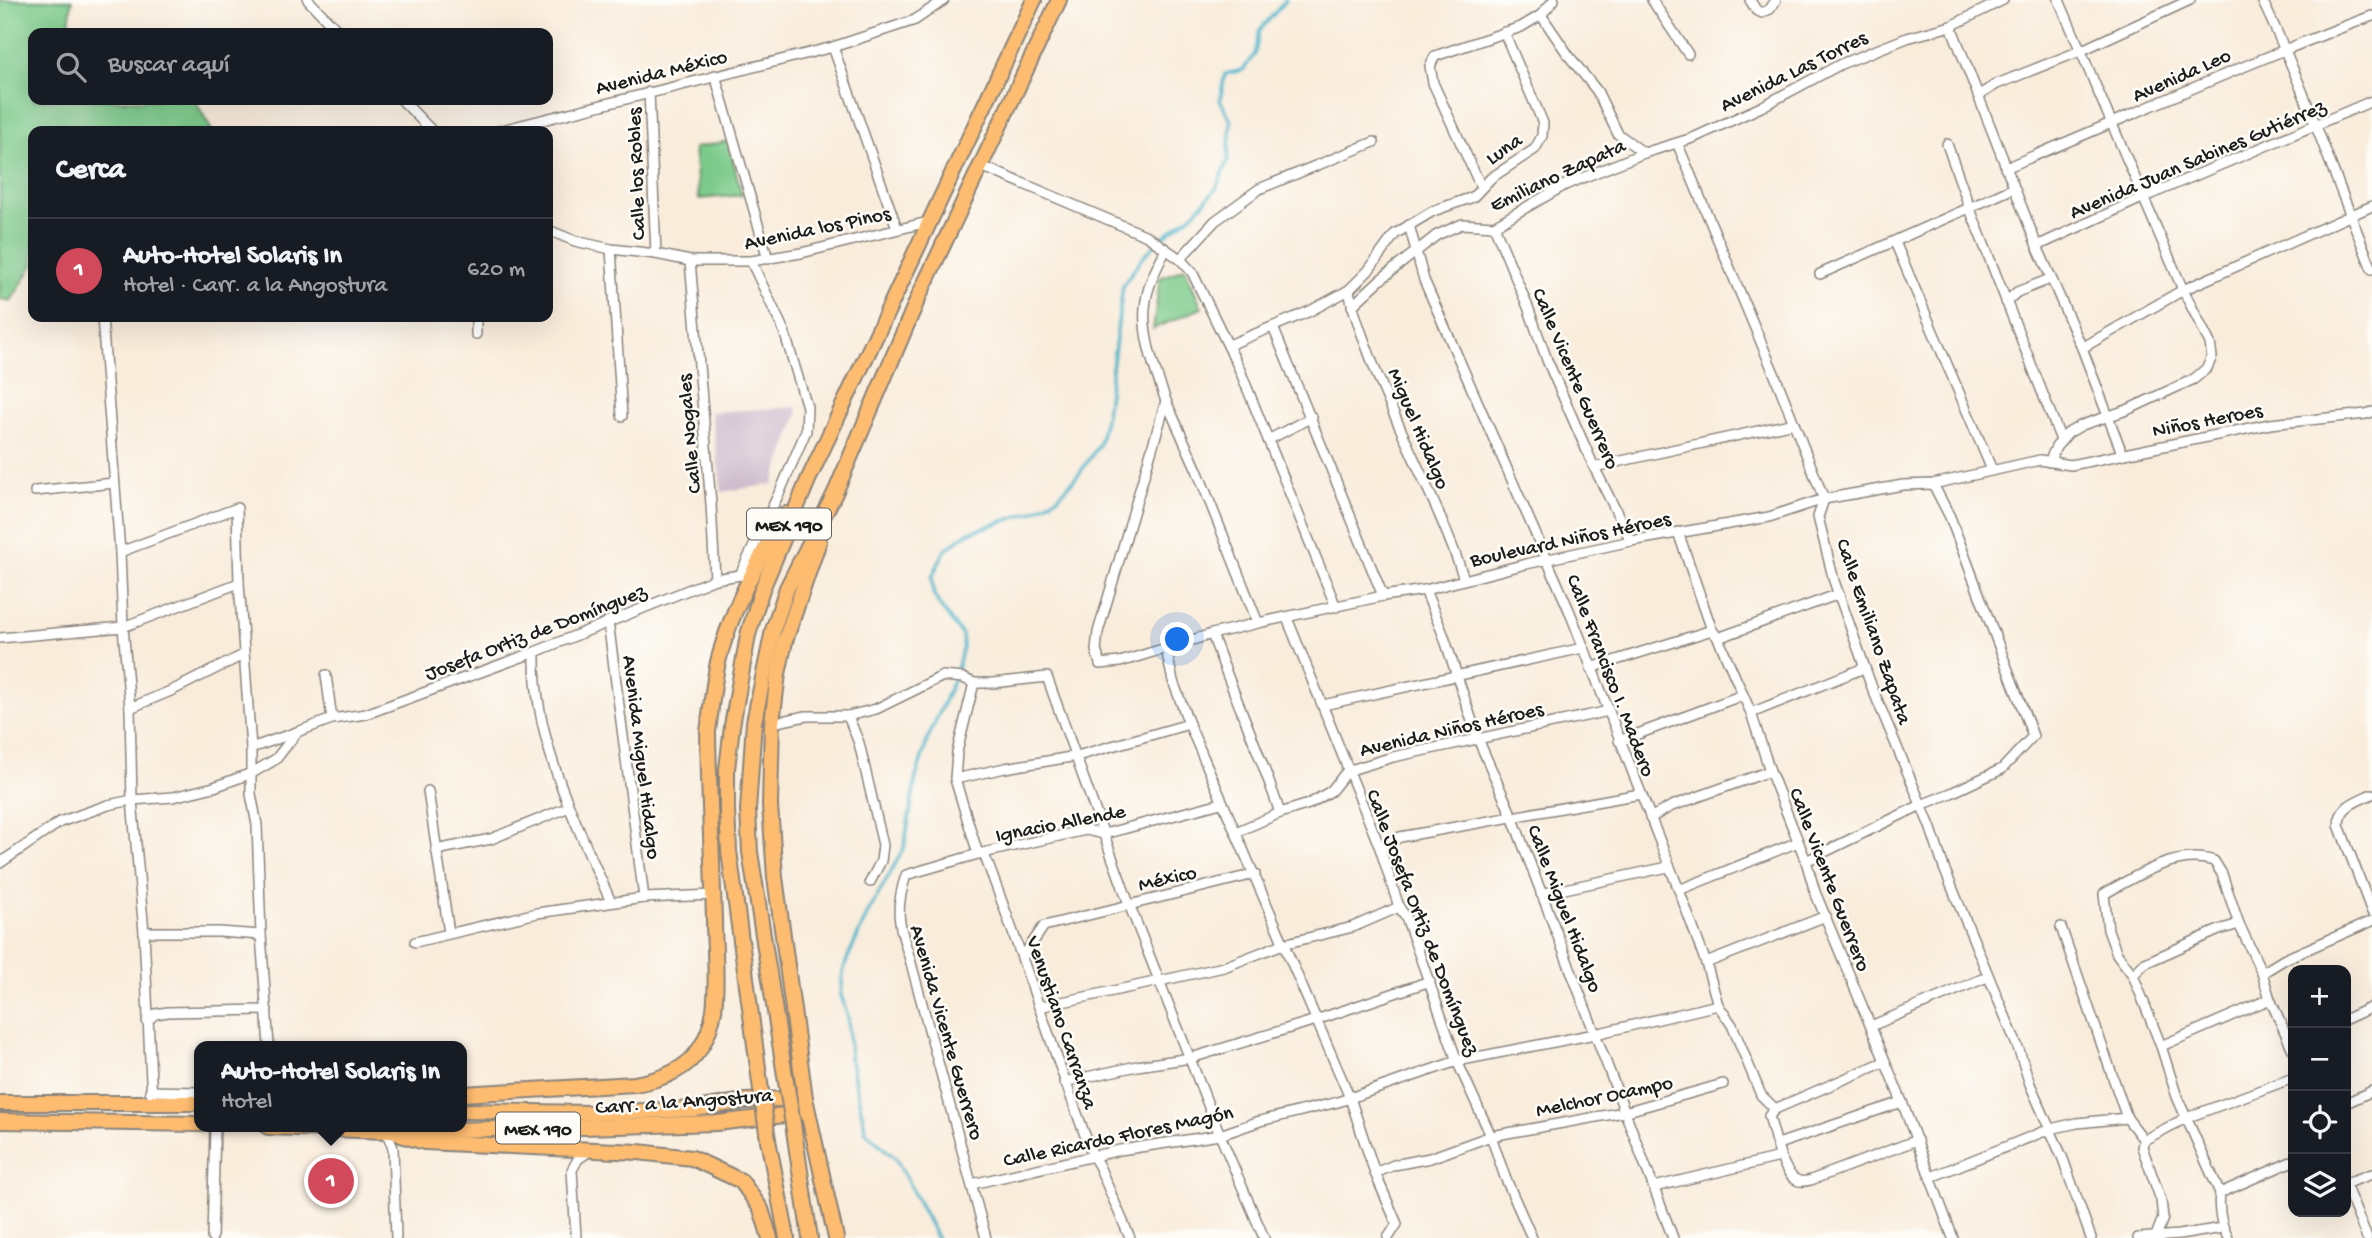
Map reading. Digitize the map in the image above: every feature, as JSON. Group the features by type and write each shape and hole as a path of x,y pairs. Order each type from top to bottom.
{"main road":[{"name":"MEX 190","path":"786,1238 768,1140 729,851 727,769 738,681 762,589 809,478 1034,0"},
{"name":"MEX 190","path":"810,1238 750,852 750,770 754,722 773,630 787,588 835,493 919,296 1059,0"},
{"path":"467,1094 654,1081 675,1071 699,1050 709,1030 714,1009 708,732 718,662 746,576 809,478"},
{"path":"835,493 785,641 772,723 769,805 771,843 806,1105 836,1238"},
{"path":"0,1103 151,1096 194,1102"},
{"name":"Carr. a la Angostura","path":"467,1111 631,1112 695,1109 745,1101 806,1105"},
{"name":"Carr. a la Angostura","path":"467,1129 716,1123 806,1105"},
{"path":"0,1121 194,1124"},
{"path":"391,1132 422,1142 692,1157 741,1181 761,1209 770,1238"}],"street":[{"path":"308,0 335,28"},
{"path":"1481,187 1433,83 1430,66 1435,56 1521,27 1541,15 1554,0"},
{"path":"1652,0 1688,54"},
{"path":"1750,0 1756,10 1765,13 1776,0"},
{"name":"Avenida Las Torres","path":"1678,145 1761,107 1841,64 1896,42 1951,26 2003,0"},
{"path":"2049,462 2056,447 2068,433 2194,379 2207,368 2212,357 2210,343 2142,198 2059,0"},
{"path":"1979,95 1997,84 2080,51 2190,0"},
{"path":"2262,0 2318,126 2372,269"},
{"name":"Avenida México","path":"517,126 833,47 915,20 937,2"},
{"path":"1541,15 1597,91 1618,134 1644,153"},
{"name":"Avenida Leo","path":"2005,168 2285,48 2372,16"},
{"path":"1951,26 2036,246 2082,348 2122,453"},
{"name":"Luna","path":"1229,345 1310,312 1349,290 1368,271 1395,234 1433,211 1472,197 1481,187 1535,149 1542,136 1542,123 1504,32"},
{"path":"833,47 897,228"},
{"path":"715,75 768,259"},
{"name":"Calle los Robles","path":"649,92 656,254"},
{"name":"Avenida Juan Sabines Gutiérrez","path":"2036,246 2372,101"},
{"path":"407,105 427,126"},
{"path":"1180,259 1216,221 1259,189 1374,142"},
{"path":"1947,144 2061,440"},
{"name":"Emiliano Zapata","path":"1352,306 1437,235 1462,224 1494,226 1565,186 1644,153 1678,145"},
{"name":"Calle Emiliano Zapata","path":"1678,145 1824,499 1818,517 1839,594 1864,668 2063,1159 2091,1238"},
{"path":"979,165 1147,236 1180,259 1192,272 1229,345 1336,607"},
{"path":"1820,274 2014,188"},
{"path":"2082,348 2183,290 2372,206"},
{"name":"Avenida los Pinos","path":"553,232 575,241 611,249 691,261 751,261 928,222"},
{"name":"Calle Francisco I. Madero","path":"1409,225 1424,281 1522,506 1548,559 1609,711 1706,962 1718,1005"},
{"name":"Calle Vicente Guerrero","path":"1494,226 1547,360 1630,541"},
{"path":"1895,242 1992,470"},
{"path":"1163,247 1145,301 1151,357 1166,401 1197,470 1258,623"},
{"path":"611,249 622,415"},
{"name":"Calle Nogales","path":"691,261 715,579"},
{"path":"715,579 746,576 806,431 807,407 784,331 751,261"},
{"path":"2006,302 2017,292 2050,279"},
{"name":"Miguel Hidalgo","path":"1349,290 1352,306 1384,393 1454,549 1464,579"},
{"path":"102,322 115,473 122,627 130,708 132,800 144,932 151,1096 194,1092"},
{"path":"476,322 476,334"},
{"path":"1273,327 1383,596"},
{"name":"Boulevard Niños Héroes","path":"1166,401 1098,632 1096,650 1100,664 1120,662 1258,623 1383,596 1425,590 1548,559 1630,541 1769,517 1824,499 1903,485 1933,484 2040,460 2049,462"},
{"name":"Niños Heroes","path":"2049,462 2071,466 2122,453 2270,424 2372,412"},
{"path":"1269,440 1311,417"},
{"path":"1594,467 1794,423"},
{"path":"35,491 114,483"},
{"path":"1806,861 2002,769 2033,736 1950,517 1933,484"},
{"path":"120,552 237,508 243,655 251,748 251,794 257,825 269,1041"},
{"name":"Calle Vicente Guerrero","path":"1678,533 1715,634 1751,713 1815,892 1902,1102 1953,1238"},
{"name":"Josefa Ortiz de Domínguez","path":"251,748 332,719 366,714 535,652 715,579"},
{"path":"0,638 122,627 239,583"},
{"name":"Calle Miguel Hidalgo","path":"1425,590 1478,739 1512,817 1672,1238"},
{"path":"1591,667 1715,634 1839,594"},
{"name":"Calle Josefa Ortiz de Domínguez","path":"1287,618 1380,848 1399,907 1406,917 1457,1061 1532,1238"},
{"name":"Avenida Miguel Hidalgo","path":"608,621 644,898"},
{"path":"1212,634 1280,813"},
{"path":"1323,705 1583,648"},
{"path":"1166,649 1173,681 1221,803 1255,874 1350,1098 1375,1172 1397,1224 1388,1238"},
{"path":"535,652 536,697 548,746 569,807 611,902"},
{"path":"130,708 243,655"},
{"path":"1751,713 1864,668"},
{"path":"326,675 332,719"},
{"path":"772,723 806,716 848,716 876,709 943,676 963,678 974,683 1047,677 1129,904 1220,1135 1264,1238"},
{"path":"974,683 957,752 955,779 1077,756 1189,724"},
{"path":"1619,741 1743,695"},
{"name":"Avenida Niños Héroes","path":"1236,832 1309,804 1331,791 1347,771 1393,757 1609,711"},
{"path":"848,716 859,743 883,845 881,861 870,882"},
{"path":"0,863 60,822 108,805 173,797 214,787 252,773 276,759 297,732"},
{"path":"1650,818 1672,806 1770,771"},
{"name":"Venustiano Carranza","path":"955,779 1022,958 1064,1082 1093,1156 1130,1238"},
{"path":"428,791 449,933"},
{"path":"1380,848 1400,837 1640,794"},
{"path":"2372,794 2347,806 2339,815 2339,825 2372,912"},
{"name":"Ignacio Allende","path":"906,875 981,854 1086,830 1104,834 1221,803"},
{"path":"436,850 491,839 569,807"},
{"path":"1679,890 1798,842"},
{"path":"2228,1238 2222,1228 2220,1192 2177,1097 2161,1046 2133,975 2118,954 2108,930 2104,894 2152,867 2200,856 2214,861 2222,874 2270,999 2288,1032"},
{"path":"1541,894 1668,867"},
{"name":"México","path":"1022,958 1044,926 1255,874"},
{"name":"Avenida Vicente Guerrero","path":"906,875 901,892 898,923 986,1238"},
{"path":"415,942 537,913 644,898 713,895"},
{"path":"1039,1007 1224,967 1283,944 1353,927 1399,907"},
{"path":"1706,962 1826,916"},
{"path":"2262,973 2285,959 2372,922"},
{"path":"2133,975 2144,963 2239,924"},
{"path":"2061,927 2127,1118 2144,1140"},
{"path":"144,932 261,935"},
{"path":"1871,1026 1987,977"},
{"path":"1064,1082 1137,1066 1191,1058 1316,1020 1430,981"},
{"path":"2161,1046 2270,999"},
{"path":"1718,1005 1737,1036 1761,1095 1772,1113 1780,1157 1792,1177 1799,1181 1811,1180 1917,1140"},
{"name":"Calle Ricardo Flores Magón","path":"972,1184 1120,1150 1220,1135 1260,1121 1350,1098 1457,1061 1595,1034 1718,1005"},
{"path":"2351,1017 2372,1007"},
{"path":"147,1021 155,1014 168,1012 267,1010"},
{"path":"1772,1113 1884,1062"},
{"path":"2156,1236 2163,1218 2161,1200 2142,1147 2144,1140 2186,1118 2288,1080"},
{"name":"Melchor Ocampo","path":"1375,1172 1430,1158 1491,1136 1623,1112 1723,1084"},
{"path":"2351,1101 2372,1091"},
{"path":"1777,1144 1902,1102"},
{"path":"1931,1177 2049,1129 2127,1118"},
{"path":"212,1238 215,1132"},
{"path":"388,1132 393,1147 396,1238"},
{"path":"555,1148 566,1155 572,1170 576,1238"},
{"path":"572,1170 578,1159 591,1150"},
{"path":"1654,1187 1780,1157"},
{"path":"2220,1192 2288,1163"},
{"path":"2351,1183 2372,1174"},
{"path":"2351,1198 2367,1238"},
{"path":"2138,1238 2222,1228"}],"shaded area":[{"path":"797,407 798,414 773,484 722,492 711,412"}],"green space":[{"path":"0,0 72,0 69,28 28,28 28,105 198,105 209,126 28,126 28,273 11,301 0,299"},
{"path":"728,141 742,195 699,199 694,148"},
{"path":"1185,268 1202,308 1153,329 1160,278"}],"waterway":[{"path":"937,1238 896,1159 866,1132 850,1058 848,1017 841,995 843,972 848,957 869,911 904,848 916,777 928,738 956,674 963,646 962,635 933,593 932,577 945,550 968,533 1034,511 1058,497 1079,474 1099,445 1106,414 1123,285 1142,258 1164,236 1193,214 1216,189 1228,161 1231,121 1220,100 1225,74 1243,70 1255,54 1259,31 1286,0"}],"place":[{"name":"Auto-Hotel Solaris In","path":"331,1181"}]}
